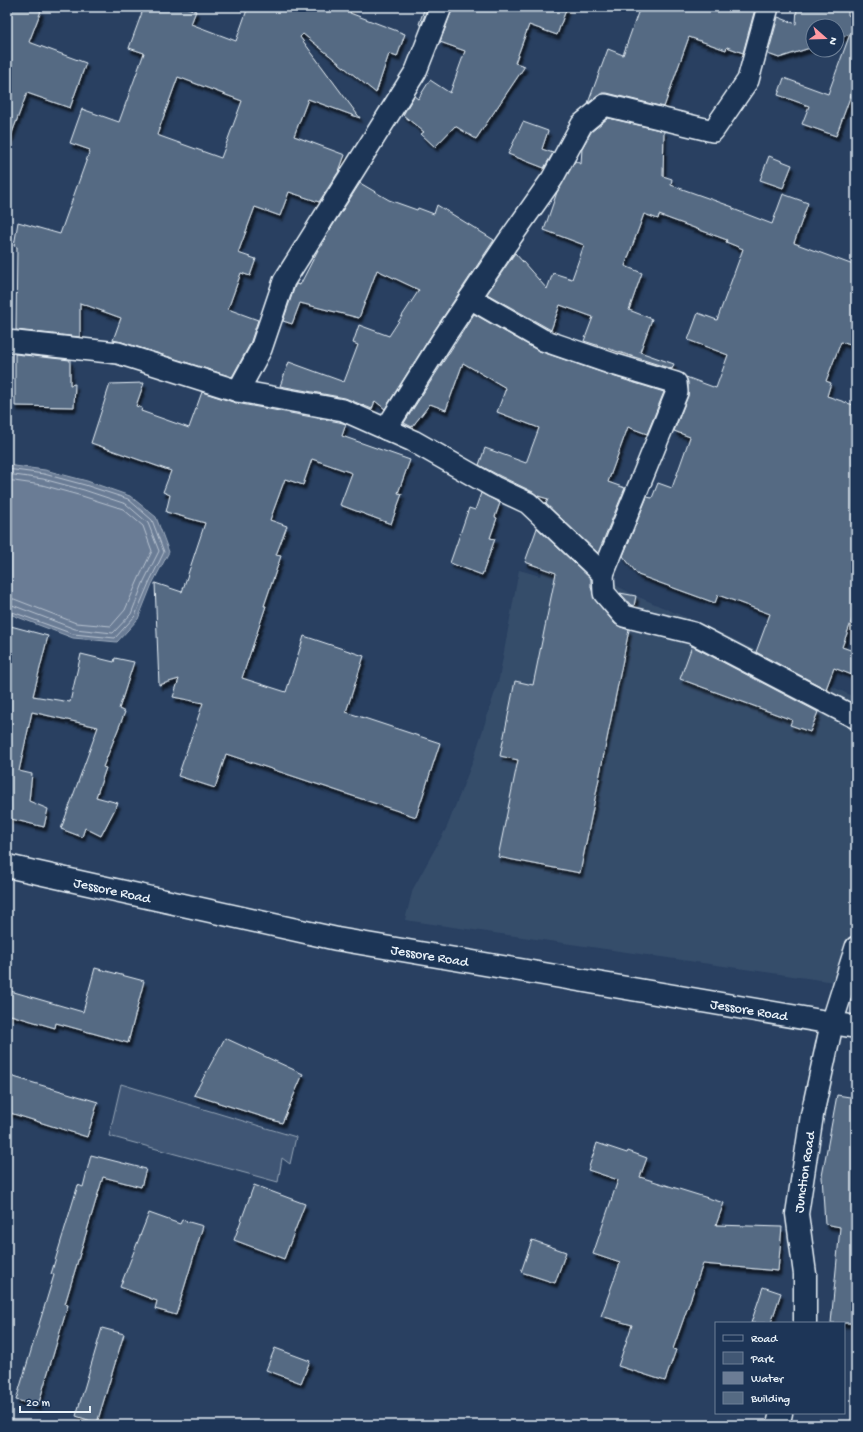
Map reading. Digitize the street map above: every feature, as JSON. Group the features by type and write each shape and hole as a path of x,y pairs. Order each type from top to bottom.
{"main road":[{"name":"Jessore Road","path":"7,866 337,939 856,1027"},
{"name":"Junction Road","path":"805,1322 805,1274 797,1214 812,1115 832,1023"},
{"path":"778,1425 782,1414"}],"street":[{"path":"238,391 261,349 284,281 416,71 441,7"},
{"path":"386,429 507,242 552,179 582,124 605,104 713,131 748,80 768,7"},
{"path":"470,298 543,340 613,364 676,383 677,392 603,574 604,592 624,616 693,633 856,718"},
{"path":"7,341 118,353 238,391 343,410 413,441 494,487 528,503 603,574"},
{"path":"832,1023 856,947"}],"shaded area":[{"path":"563,523 606,548 611,583 636,596 706,626 856,698 856,913 834,982 405,920 413,889 447,827 473,761 499,679 519,570 540,576"}],"green space":[{"path":"121,1084 296,1137 290,1164 282,1158 278,1182 109,1136"}],"water":[{"path":"7,465 45,470 87,481 130,496 156,517 169,552 152,584 138,619 117,642 73,638 7,613"}],"building":[{"path":"7,7 30,7 41,11 29,42 86,63 70,108 27,93 9,141 7,141"},
{"path":"144,7 185,7 196,11 191,24 236,41 248,7 352,7 350,13 405,34 397,57 389,54 376,93 303,34 300,37 360,118 308,99 294,136 345,155 339,171 319,202 289,192 280,216 255,207 238,253 256,259 250,276 241,273 228,309 258,320 250,344 232,377 113,340 121,318 80,303 80,337 16,330 17,247 14,246 18,222 60,234 90,150 70,143 82,109 119,122 144,53 129,48","holes":["178,77 242,101 221,158 157,135"]},
{"path":"425,7 428,7 421,25 419,24"},
{"path":"453,7 567,7 557,35 529,25 515,63 525,66 476,139 455,126 435,147 421,134 424,132 403,115 414,96 418,99 430,80 450,93 465,51 440,42"},
{"path":"640,7 750,7 755,9 743,53 727,47 726,50 689,37 664,107 607,93 602,93 588,103 608,49 623,55"},
{"path":"797,7 848,7 848,15 856,18 856,81 836,136 802,124 809,106 778,95 784,78 828,94 841,58 845,58 845,48 850,34 845,36 845,18 805,18 805,50 779,58 768,54 778,17 796,24"},
{"path":"608,118 664,131 663,176 672,179 671,185 733,207 733,209 772,224 783,194 808,203 794,243 856,266 856,347 841,342 826,381 831,383 827,396 856,406 856,609 842,647 856,652 856,665 852,675 834,668 826,689 756,652 770,614 718,595 715,603 638,575 623,556 647,497 652,498 658,483 672,488 690,437 674,431 688,396 688,382 686,377 716,388 728,355 688,340 698,313 717,320 743,249 726,242 727,240 659,215 658,219 644,214 625,266 642,273 629,310 652,319 640,352 674,364 672,369 584,341 593,317 560,305 551,330 487,294 515,253 547,289 553,273 572,279 584,245 544,230 557,192 575,161 581,164 582,148 591,132"},
{"path":"523,122 548,131 542,149 553,153 544,168 508,154"},
{"path":"769,156 792,165 783,188 760,180"},
{"path":"360,183 389,200 417,210 418,208 434,214 437,205 494,240 385,409 375,401 372,409 345,398 280,386 289,362 344,382 358,345 353,343 359,325 389,336 419,290 377,270 359,318 300,303 292,324 283,321 296,284 300,285 320,246 322,246 326,236"},
{"path":"474,314 539,351 664,392 647,434 628,427 608,482 625,488 598,553 546,504 548,499 538,496 533,492 479,465 485,448 526,463 539,428 497,412 506,388 463,363 446,410 430,404 412,427 404,423"},
{"path":"15,354 70,360 70,385 75,384 74,407 15,406"},
{"path":"144,383 136,406 142,408 141,411 189,428 202,392 236,403 346,424 342,436 410,460 398,493 402,494 391,524 340,505 352,473 312,459 303,485 285,479 270,520 287,526 276,555 281,556 242,678 286,692 304,636 364,656 346,712 440,743 416,817 226,754 215,788 178,776 203,703 173,697 179,679 159,685 155,583 182,592 205,523 166,512 170,495 163,492 171,471 91,443 110,384"},
{"path":"481,493 500,503 495,517 497,518 490,538 495,539 482,575 450,563 469,508 475,510"},
{"path":"537,528 591,579 591,587 595,600 615,624 629,630 580,873 498,857 518,760 500,756 515,681 533,685 556,573 525,562"},
{"path":"620,593 636,596 634,606 631,605"},
{"path":"7,625 48,636 33,696 70,702 81,654 114,662 115,658 134,662 119,709 125,712 103,767 106,768 96,797 118,803 101,836 85,828 82,837 61,829 98,727 32,712 19,771 32,774 29,801 48,809 44,827 7,818"},
{"path":"692,646 818,712 810,732 790,725 792,720 680,679"},
{"path":"95,968 144,981 128,1043 56,1023 55,1028 7,1014 7,990 83,1012"},
{"path":"225,1038 303,1074 282,1123 194,1095"},
{"path":"7,1075 98,1102 87,1137 7,1112"},
{"path":"837,1095 856,1098 856,1323 831,1322 840,1227 825,1224 822,1176"},
{"path":"597,1143 627,1153 628,1151 647,1158 640,1177 724,1203 716,1225 782,1227 778,1271 703,1264 673,1349 676,1350 665,1381 618,1366 632,1325 601,1316 620,1263 593,1254 618,1180 588,1170"},
{"path":"91,1155 146,1169 141,1187 103,1177 65,1304 68,1305 38,1406 16,1400 54,1275 51,1274 78,1185 83,1187"},
{"path":"254,1185 305,1204 284,1259 234,1240"},
{"path":"149,1213 180,1224 182,1220 203,1226 176,1315 155,1309 157,1301 120,1287"},
{"path":"532,1240 566,1252 555,1283 521,1272"},
{"path":"763,1287 781,1293 771,1322 751,1322"},
{"path":"102,1328 124,1334 97,1423 76,1416"},
{"path":"275,1348 310,1361 301,1383 266,1370"}]}
